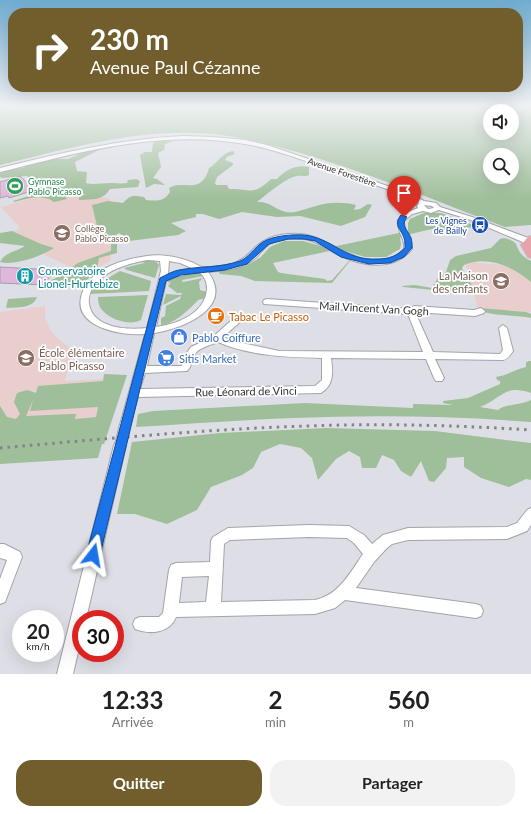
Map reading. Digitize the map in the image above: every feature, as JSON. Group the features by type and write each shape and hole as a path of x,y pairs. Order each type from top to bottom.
{"main road":[{"path":"530,240 526,245 526,249 531,255"}],"street":[{"name":"Avenue Forestière","path":"0,170 120,142 166,137 218,138 279,150 417,199 422,206"},
{"path":"164,275 225,267 244,262 266,243 279,238 293,236 317,240 354,259 369,262 388,261 402,256 408,248 408,239 400,226 401,220 406,214 422,206 430,211 438,208 530,240"},
{"path":"65,674 120,445 141,370 164,275 165,260 162,258"},
{"path":"162,258 186,262 202,269 208,276 212,289 207,303 202,309 186,321 176,325 150,331 123,331 101,324 89,314 85,302 86,296 94,281 112,268 139,259 162,258"},
{"path":"164,275 169,265 173,263 186,262"},
{"name":"Mail Vincent Van Gogh","path":"267,302 411,312 414,310 475,313 481,311"},
{"path":"411,312 439,378"},
{"path":"141,370 184,369 188,365 190,353 194,349 217,338 237,320"},
{"path":"217,338 232,344 270,353 503,357 508,351 503,328"},
{"name":"Rue Léonard de Vinci","path":"135,393 317,390 324,387 327,382 326,355"},
{"path":"171,610 315,608 331,602 343,593 372,554 383,543 394,537 408,534 507,533 522,527 531,514"},
{"path":"213,610 218,542 228,534 349,532 359,539 372,554"},
{"path":"0,551 4,551 15,557 0,597"},
{"path":"140,624 162,624 169,617 176,570 216,568"},
{"path":"343,593 476,611"}],"shaded area":[{"name":"Collège Pablo Picasso","path":"64,189 110,199 111,260 87,275 43,254 12,232 20,228 1,207"},
{"name":"La Maison des enfants","path":"465,262 531,267 531,312 478,309"},
{"path":"45,306 45,317 51,331 59,340 73,350 65,381 103,379 96,417 0,425 0,312"}],"green space":[{"path":"0,136 132,136 96,143 0,165"},
{"path":"229,136 483,136 483,140 519,140 519,136 531,136 531,225 505,227 349,168 259,142"},
{"path":"157,141 173,141 165,144 164,150 158,153 161,167 153,178 165,185 154,184 146,188 140,155 145,152 152,152 153,143"},
{"path":"120,145 99,150 75,162 77,171 87,172 86,183 127,183 128,180 136,179 140,181 138,187 110,189 104,196 93,199 79,200 79,197 86,194 77,193 80,190 74,188 72,192 65,195 67,199 54,202 49,199 39,197 14,202 13,201 44,191 27,176 0,177 0,172 26,167 23,165 54,159 68,159 89,150"},
{"path":"233,151 235,154 227,157 225,160 233,163 233,165 217,177 215,183 216,185 227,185 229,189 255,190 265,185 271,179 277,179 291,168 300,166 309,167 309,175 292,177 257,202 269,204 286,212 297,212 331,203 356,205 354,210 360,209 368,204 372,205 365,217 341,226 300,216 277,217 242,212 219,219 203,214 196,214 196,217 171,223 186,231 178,235 129,241 119,233 107,240 102,240 94,236 98,230 92,205 108,201 123,203 128,198 134,196 144,197 146,200 156,201 165,198 170,192 169,188 180,185 192,185 201,182 206,177 209,168 225,154"},
{"path":"424,213 441,213 476,226 464,229 456,228 440,231 432,229 402,236 400,238 400,249 386,257 365,257 339,249 273,263 278,272 281,273 325,279 327,281 332,280 350,261 332,283 255,281 241,276 220,274 217,270 246,266 261,257 270,247 284,241 303,241 327,248 408,231 408,223 410,219"},
{"path":"12,231 54,248 28,260 13,263 0,262 8,254 25,246 0,243 0,233"},
{"path":"500,239 510,240 516,244 518,250 531,261 531,282 524,276 508,267 482,261 464,265 462,268 476,292 464,293 402,286 415,285 432,288 439,276 446,272 450,260 456,256 491,248"},
{"path":"117,243 117,253 99,258 97,269 84,283 70,282 47,290 46,282 61,276 61,270 71,268 78,263 111,251 111,244"},
{"path":"143,260 150,260 158,263 159,265 155,278 124,268 144,263"},
{"path":"120,271 151,281 149,291 90,294 94,285 101,286 108,278"},
{"path":"199,272 203,276 182,280 183,282 203,278 199,282 200,290 207,292 205,298 198,300 186,312 176,319 161,325 161,318 165,316 166,306 180,299 181,296 163,305 166,294 181,295 182,293 177,293 168,286 171,282 168,283 169,279 178,275"},
{"path":"148,295 141,320 137,322 121,321 111,317 102,309 98,301 98,297"},
{"path":"37,297 32,304 6,308 8,299"},
{"path":"480,308 526,312 531,314 531,318 489,313 480,310"},
{"path":"531,361 531,393 515,390 509,391 480,407 498,410 531,400 531,422 442,417 324,417 136,427 138,414 153,411 305,403 413,408 413,404 453,405 443,403 443,401 468,398 500,384 500,381 497,380 496,377 526,367 526,363"},
{"path":"104,374 127,375 98,458 0,464 0,406 7,417 16,419 20,414 14,402 17,393 27,390 36,393 38,386 103,381","holes":["33,400 30,411 98,407 96,417 75,419 76,414 26,416"]},
{"path":"326,428 435,431 531,443 531,480 526,479 509,487 481,478 464,467 464,457 447,458 446,468 434,482 429,481 421,461 411,477 401,471 394,460 382,455 376,468 362,468 360,457 349,451 336,459 318,480 312,458 301,448 280,444 261,452 253,468 242,475 211,487 197,510 167,524 135,514 117,514 132,442 220,433"}],"building":[{"name":"Gymnase Pablo Picasso","path":"20,176 35,190 9,198 8,196 0,198 0,182"},
{"name":"Conservatoire Lionel-Hurtebize","path":"0,267 54,270 44,285 0,283"}],"railway":[{"path":"0,448 172,434 301,426 414,425 531,430"}],"place":[{"name":"Gymnase Pablo Picasso","path":"15,186"},
{"name":"Les Vignes de Bailly","path":"480,225"},
{"name":"Collège Pablo Picasso","path":"62,233"},
{"name":"Conservatoire Lionel-Hurtebize","path":"25,276"},
{"name":"La Maison des enfants","path":"501,281"},
{"name":"Tabac Le Picasso","path":"216,316"},
{"name":"Pablo Coiffure","path":"179,337"},
{"name":"École élémentaire Pablo Picasso","path":"26,358"},
{"name":"Sitis Market","path":"166,358"}],"route":[{"path":"93,555 163,280 179,272 235,266 250,259 266,243 279,238 299,236 317,240 354,259 369,262 388,261 402,256 407,251 409,246 408,239 400,226 401,220 404,217"}]}
